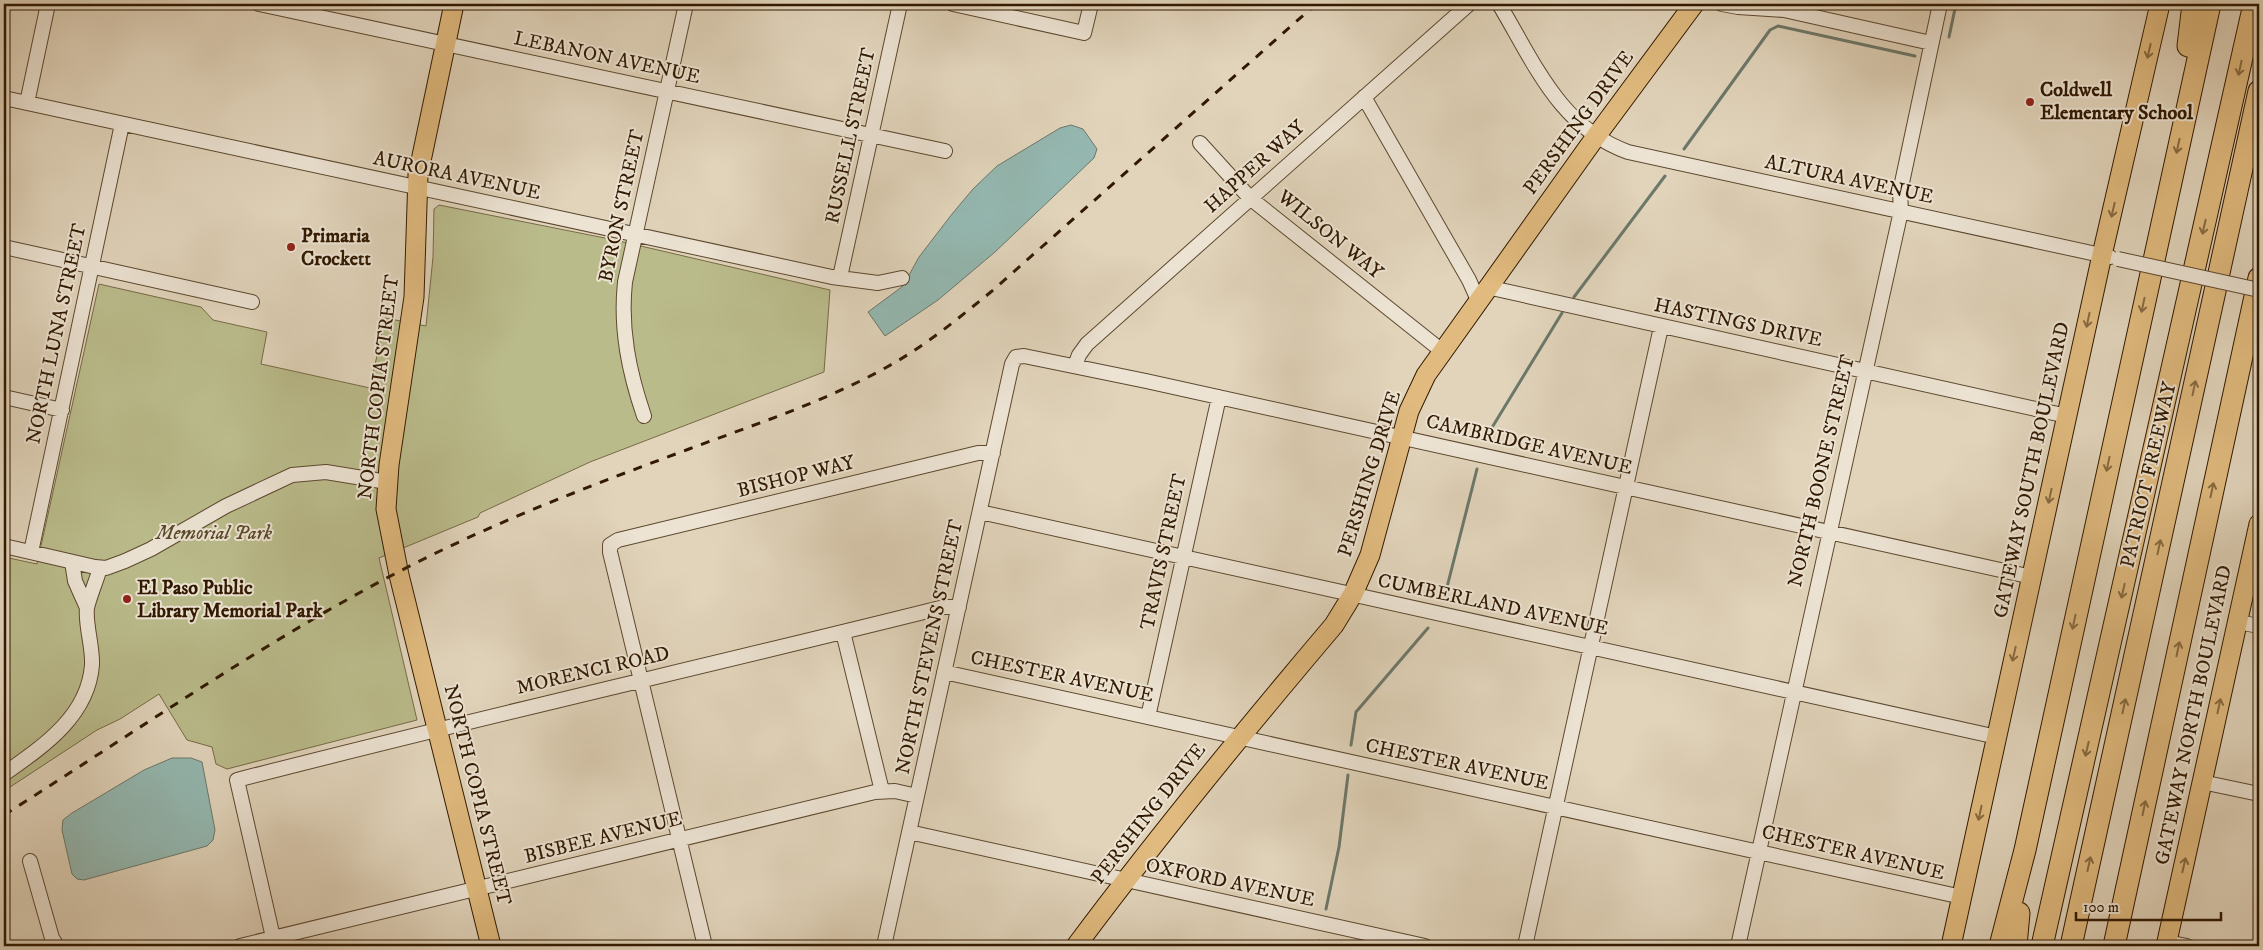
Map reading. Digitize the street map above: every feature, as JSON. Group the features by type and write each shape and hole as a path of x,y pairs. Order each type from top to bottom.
{"highway":[{"path":"2193,4 2186,61 2193,82"},
{"path":"2000,946 2024,850 2210,4"},
{"name":"PATRIOT FREEWAY","path":"2042,946 2254,4"},
{"name":"PATRIOT FREEWAY","path":"2071,946 2259,91"},
{"path":"2114,946 2259,278"},
{"path":"2016,946 2024,850"},
{"path":"2100,946 2123,868 2134,855"}],"main road":[{"name":"NORTH COPIA STREET","path":"454,4 417,188 414,297 387,482 386,509 491,946"},
{"name":"PERSHING DRIVE","path":"1076,946 1125,880 1238,738 1334,624 1353,594 1370,555 1401,437 1418,391 1442,351 1597,135 1694,4"},
{"name":"GATEWAY SOUTH BOULEVARD","path":"1950,946 2068,416 2110,257 2160,4"},
{"name":"GATEWAY NORTH BOULEVARD","path":"2166,944 2259,524"}],"street":[{"path":"27,103 48,4"},
{"name":"LEBANON AVENUE","path":"259,4 945,151"},
{"name":"BYRON STREET","path":"644,416 634,388 624,330 622,304 624,282 686,4"},
{"name":"RUSSELL STREET","path":"840,277 900,4"},
{"path":"953,4 1084,33 1091,4"},
{"name":"HAPPER WAY","path":"1075,366 1079,355 1087,344 1469,4"},
{"name":"ALTURA AVENUE","path":"1499,4 1538,72 1569,114 1614,146 1628,152 2259,290"},
{"path":"1722,4 1784,10 1931,43"},
{"name":"NORTH BOONE STREET","path":"1738,946 1901,211 1900,192 1940,4"},
{"path":"1364,97 1469,280 1483,294"},
{"name":"AURORA AVENUE","path":"4,98 635,236 832,277 878,283 902,278"},
{"name":"NORTH LUNA STREET","path":"31,552 122,124"},
{"name":"WILSON WAY","path":"1200,143 1250,198 1442,351"},
{"path":"4,247 252,302"},
{"name":"HASTINGS DRIVE","path":"1483,294 1661,327 2068,416"},
{"path":"1525,946 1661,327"},
{"name":"CAMBRIDGE AVENUE","path":"1016,357 1024,356 1075,366 2032,577"},
{"name":"NORTH STEVENS STREET","path":"884,946 1012,364 1016,357"},
{"path":"4,397 62,410"},
{"name":"TRAVIS STREET","path":"1148,717 1218,397"},
{"name":"BISHOP WAY","path":"642,681 610,552 610,545 618,540 978,452 993,453"},
{"path":"4,546 100,568 124,561 151,549 226,506 271,484 304,473 326,472 387,482"},
{"name":"CUMBERLAND AVENUE","path":"980,512 1997,737"},
{"path":"4,774 54,737 67,723 84,696 92,665 87,608 75,581 72,562"},
{"path":"87,608 100,568"},
{"name":"MORENCI ROAD","path":"274,942 237,780 438,728 642,681 944,607 959,607"},
{"path":"2238,622 2259,626"},
{"path":"843,632 882,791"},
{"name":"CHESTER AVENUE","path":"944,672 1962,897"},
{"path":"642,681 705,946"},
{"path":"2202,782 2259,794"},
{"name":"BISBEE AVENUE","path":"240,946 274,942 478,889 882,791 894,791 917,796"},
{"name":"OXFORD AVENUE","path":"909,832 1425,946"},
{"path":"30,861 52,938 57,946"},
{"path":"2166,944 2187,946"}],"green space":[{"name":"Memorial Park","path":"439,205 615,240 830,290 824,372 590,462 480,513 478,517 379,558 417,720 227,769 216,764 212,747 187,740 159,694 120,719 97,730 4,791 4,557 37,564 99,284 201,307 213,320 267,332 261,364 370,388 385,318 426,326 433,257 434,209"}],"water":[{"path":"1071,125 1083,129 1097,149 1094,158 995,252 938,300 885,336 868,312 903,286 919,257 973,189 997,166 1060,128"},
{"path":"172,758 191,758 202,762 215,830 213,840 207,846 84,880 77,879 72,874 62,830 63,820 144,770"}],"waterway":[{"path":"1949,37 1956,4"},
{"path":"1684,149 1770,30 1778,26 1915,56"},
{"path":"1574,297 1665,176"},
{"path":"1485,439 1562,313"},
{"path":"1444,599 1477,469"},
{"path":"1351,745 1356,712 1428,628"},
{"path":"1326,909 1339,847 1348,775"},
{"path":"1318,946 1319,941"}],"railway":[{"path":"4,815 227,671 399,571 487,529 544,505 814,402 863,380 901,359 941,331 992,291 1316,4"}],"place":[{"name":"Coldwell Elementary School","path":"2030,102"},
{"name":"Primaria Crockett","path":"291,247"},
{"name":"El Paso Public Library Memorial Park","path":"127,599"}]}
